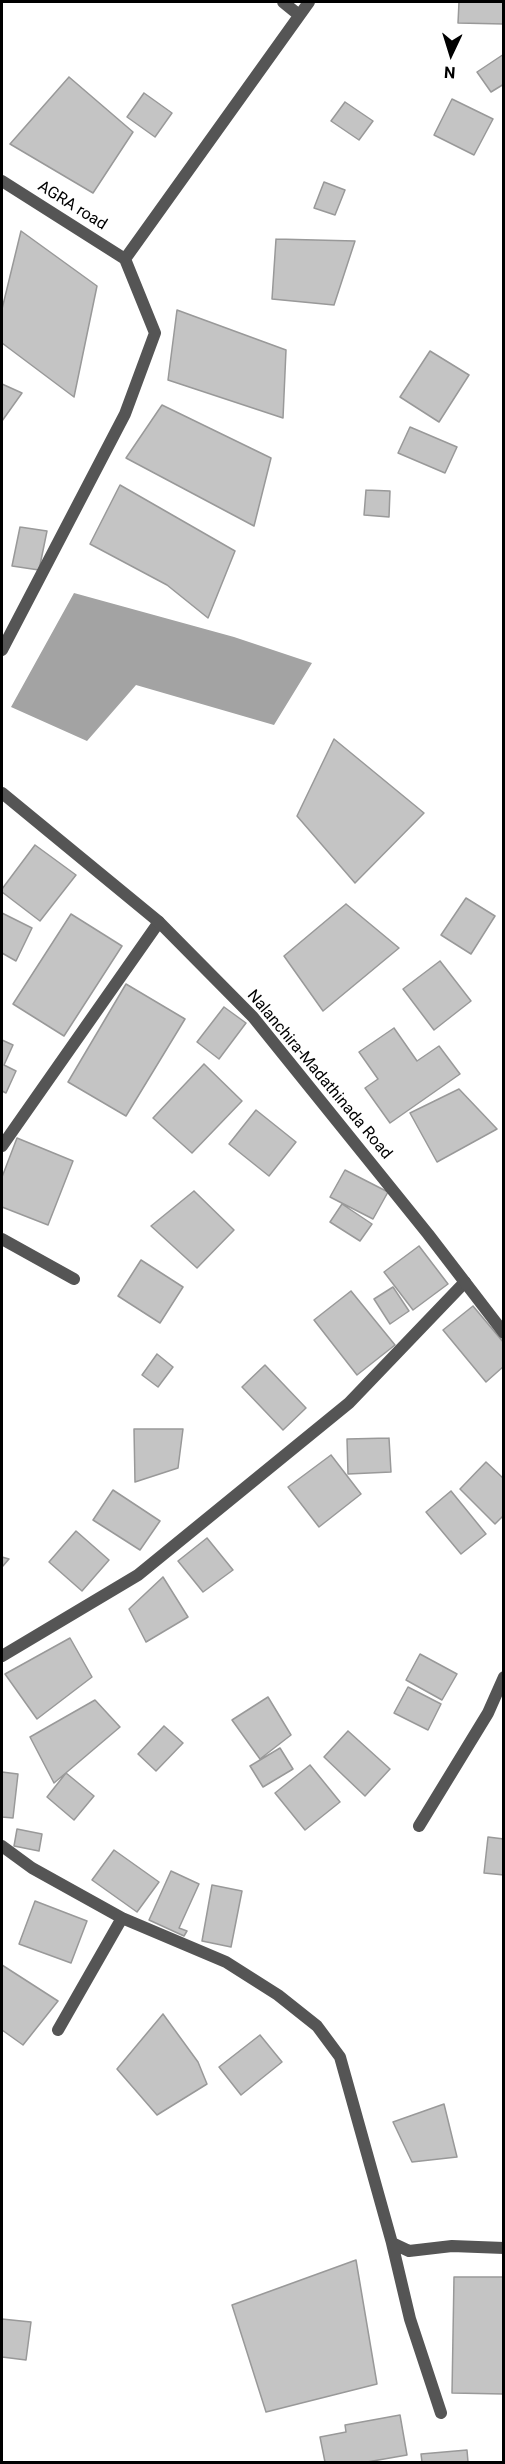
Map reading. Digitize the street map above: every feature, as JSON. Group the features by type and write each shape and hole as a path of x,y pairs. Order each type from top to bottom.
{"street":[{"path":"283,2 299,15"},
{"path":"2,650 125,414 155,333 124,259 309,2"},
{"name":"AGRA road","path":"2,181 124,259"},
{"name":"Nalanchira-Madathinada Road","path":"2,793 159,922 253,1017 504,1333"},
{"path":"2,1146 159,922"},
{"path":"2,1239 74,1280"},
{"path":"2,1656 138,1575 349,1403 465,1282"},
{"path":"419,1826 488,1713 504,1677"},
{"path":"2,1846 32,1868 122,1918 226,1962 278,1995 317,2025 340,2057 393,2243 410,2319 441,2413"},
{"path":"58,2030 122,1918"},
{"path":"393,2243 409,2251 452,2246 504,2248"}],"shaded area":[{"path":"74,593 234,637 312,663 274,725 136,685 87,741 11,707"}],"building":[{"path":"459,2 504,2 504,24 458,23"},
{"path":"504,54 504,84 491,92 477,72"},
{"path":"69,77 133,132 93,193 10,144"},
{"path":"144,93 172,113 155,137 127,117"},
{"path":"452,99 493,119 474,155 434,135"},
{"path":"345,102 373,121 359,140 331,121"},
{"path":"324,182 345,190 335,215 314,208"},
{"path":"21,231 97,286 74,397 2,343 2,309"},
{"path":"276,239 355,241 334,305 272,299"},
{"path":"177,310 286,350 283,418 168,380"},
{"path":"430,351 469,375 439,422 400,397"},
{"path":"2,384 22,393 2,421"},
{"path":"162,405 271,458 254,526 126,458"},
{"path":"410,427 457,447 445,473 398,453"},
{"path":"120,485 235,551 208,618 167,585 90,544"},
{"path":"366,490 390,491 389,517 364,515"},
{"path":"20,527 47,531 39,570 12,566"},
{"path":"334,739 424,813 355,883 297,816"},
{"path":"35,845 76,875 40,921 2,892"},
{"path":"466,898 495,916 471,954 441,935"},
{"path":"346,904 399,948 323,1011 284,956"},
{"path":"2,913 32,928 16,961 2,953"},
{"path":"71,914 122,946 64,1036 13,1004"},
{"path":"440,961 471,1001 434,1030 403,989"},
{"path":"126,984 185,1019 126,1116 68,1082"},
{"path":"224,1007 246,1023 219,1059 197,1042"},
{"path":"394,1028 417,1061 439,1046 460,1074 390,1123 365,1088 378,1079 359,1052"},
{"path":"2,1040 13,1045 4,1065 16,1071 6,1093 2,1091"},
{"path":"204,1064 242,1101 192,1153 153,1118"},
{"path":"459,1089 497,1129 437,1162 410,1113"},
{"path":"256,1110 296,1142 269,1176 229,1144"},
{"path":"17,1138 73,1161 48,1225 2,1207 2,1177"},
{"path":"345,1170 388,1192 373,1219 330,1197"},
{"path":"194,1191 234,1230 197,1268 151,1226"},
{"path":"342,1204 372,1224 360,1241 330,1222"},
{"path":"419,1246 448,1284 413,1310 384,1272"},
{"path":"141,1260 183,1287 160,1323 118,1296"},
{"path":"393,1287 409,1311 390,1324 374,1299"},
{"path":"351,1291 395,1345 357,1375 314,1320"},
{"path":"473,1306 504,1343 504,1366 486,1382 443,1330"},
{"path":"157,1354 173,1367 158,1387 142,1375"},
{"path":"265,1365 306,1408 283,1430 242,1387"},
{"path":"134,1429 183,1429 178,1468 135,1482"},
{"path":"389,1438 391,1472 348,1474 347,1439"},
{"path":"331,1455 361,1494 319,1527 288,1487"},
{"path":"486,1462 504,1479 504,1515 495,1524 460,1489"},
{"path":"113,1490 160,1521 140,1550 93,1520"},
{"path":"451,1491 486,1534 461,1554 426,1512"},
{"path":"76,1531 109,1560 82,1591 49,1562"},
{"path":"207,1538 233,1570 203,1592 178,1561"},
{"path":"2,1557 9,1559 2,1567"},
{"path":"163,1577 188,1617 146,1642 129,1609"},
{"path":"70,1638 92,1677 37,1719 5,1674"},
{"path":"420,1654 457,1674 442,1700 406,1680"},
{"path":"408,1687 441,1704 428,1730 394,1713"},
{"path":"268,1697 291,1735 260,1759 232,1720"},
{"path":"95,1700 120,1727 54,1783 30,1737"},
{"path":"164,1726 183,1743 156,1771 138,1754"},
{"path":"348,1731 390,1769 365,1796 324,1757"},
{"path":"280,1748 293,1769 263,1787 250,1766"},
{"path":"310,1765 340,1802 305,1830 275,1793"},
{"path":"2,1772 18,1774 13,1818 2,1817"},
{"path":"66,1773 94,1796 74,1820 47,1797"},
{"path":"17,1829 42,1834 39,1851 14,1846"},
{"path":"488,1837 504,1839 504,1875 484,1873"},
{"path":"114,1850 159,1882 137,1912 92,1880"},
{"path":"171,1871 199,1884 179,1928 187,1931 184,1936 149,1920"},
{"path":"212,1885 242,1891 231,1947 202,1941"},
{"path":"35,1901 87,1921 71,1963 19,1944"},
{"path":"2,1965 58,2001 23,2045 2,2030"},
{"path":"163,2014 198,2062 207,2084 157,2115 117,2069"},
{"path":"260,2035 282,2062 241,2095 219,2067"},
{"path":"444,2104 457,2157 412,2162 393,2122"},
{"path":"356,2260 377,2384 266,2412 232,2305"},
{"path":"454,2277 504,2277 504,2394 452,2393"},
{"path":"2,2319 31,2322 26,2360 2,2357"},
{"path":"400,2415 407,2455 367,2462 325,2462 320,2437 346,2432 345,2425"},
{"path":"467,2450 468,2462 422,2462 421,2454"}]}
